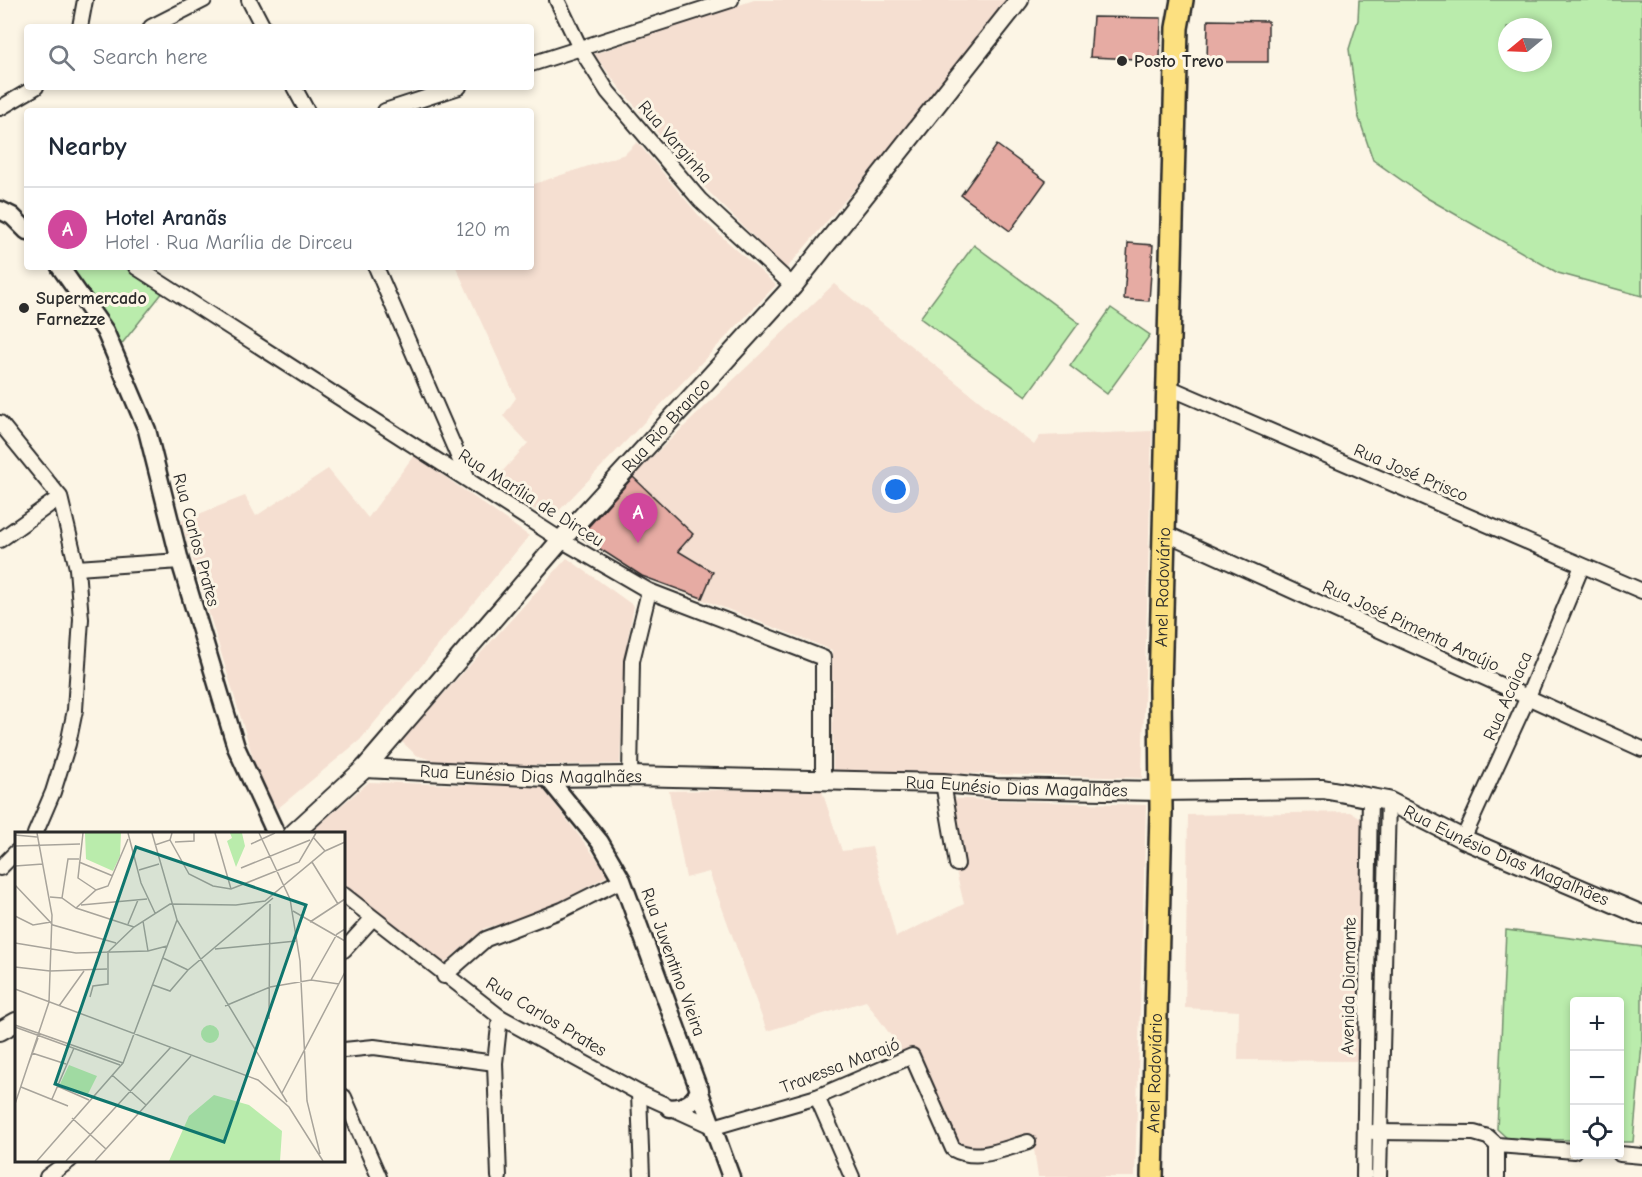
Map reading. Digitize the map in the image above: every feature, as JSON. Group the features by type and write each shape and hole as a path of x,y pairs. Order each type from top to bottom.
{"main road":[{"name":"Rua Rio Branco","path":"295,832 365,768 561,540 793,286 1019,0"},
{"name":"Anel Rodoviário","path":"1152,1177 1177,28 1182,0"},
{"name":"Rua Eunésio Dias Magalhães","path":"365,768 548,777 630,776 943,783 996,788 1160,791 1323,789 1388,801 1463,839 1642,915"},
{"path":"0,1032 15,1023"}],"street":[{"path":"81,24 85,0"},
{"path":"157,24 204,0"},
{"path":"249,0 261,24"},
{"name":"Rua Varginha","path":"557,0 580,48 608,92 700,200 793,286"},
{"path":"534,63 731,0"},
{"path":"0,108 31,90"},
{"path":"296,90 305,108"},
{"path":"394,108 450,90"},
{"path":"13,215 24,228"},
{"name":"Rua Carlos Prates","path":"62,270 105,331 147,430 180,561 236,747 275,832"},
{"name":"Rua Marília de Dirceu","path":"141,270 468,478 561,540 649,591 823,658 823,780"},
{"path":"377,270 468,478"},
{"name":"Rua José Prisco","path":"1168,387 1642,591"},
{"path":"0,423 60,497 77,567 81,619 75,710 68,744 53,792 36,832"},
{"path":"0,540 60,497"},
{"name":"Rua José Pimenta Araújo","path":"1165,533 1527,699 1642,749"},
{"path":"77,567 180,561"},
{"name":"Rua Acaiaca","path":"1463,839 1527,699 1582,566"},
{"path":"630,776 632,661 649,591"},
{"name":"Rua Juventino Vieira","path":"548,777 600,842 622,880 731,1177"},
{"path":"943,783 957,864"},
{"name":"Avenida Diamante","path":"1364,1177 1370,796"},
{"name":"Avenida Diamante","path":"1379,1177 1388,801"},
{"path":"0,868 15,853"},
{"path":"444,976 486,939 562,910 622,880"},
{"name":"Rua Carlos Prates","path":"345,897 444,976 500,1017 639,1093 714,1127"},
{"path":"345,949 372,919"},
{"path":"499,1177 495,1063 500,1017"},
{"path":"345,1050 374,1047 495,1063"},
{"name":"Travessa Marajó","path":"714,1127 818,1097 912,1056 953,1149 965,1155 977,1156 1028,1142"},
{"path":"670,1108 683,1107 694,1100 700,1089"},
{"path":"639,1093 642,1177"},
{"path":"818,1097 852,1177"},
{"path":"345,1099 379,1177"},
{"path":"1365,1131 1474,1133 1488,1137 1497,1145 1570,1151"},
{"path":"1497,1145 1497,1177"},
{"path":"1624,1154 1642,1156"},
{"path":"47,1177 69,1162"}],"shaded area":[{"path":"754,0 1006,0 914,120 786,269 702,185 594,54"},
{"path":"637,142 701,218 776,285 551,519 491,484 528,443 503,416 516,398 457,270 534,270 534,184 625,154"},
{"path":"834,284 1034,445 1040,436 1152,431 1142,778 833,770 832,650 642,576 579,535 632,476"},
{"path":"414,455 529,536 360,740 277,809 260,781 181,521 245,496 256,516 328,469 368,518"},
{"path":"567,558 634,606 624,660 620,764 449,766 416,755 401,741"},
{"path":"369,782 542,787 609,875 535,915 485,928 442,965 345,885 345,832 310,832"},
{"path":"769,789 822,791 842,851 872,847 896,937 964,904 938,798 1146,805 1135,1177 1038,1177 1032,1135 970,1151 956,1144 916,1049 902,1051 866,1001 767,1031 709,872 686,878 669,791"},
{"path":"1350,812 1363,820 1357,1061 1238,1060 1239,1011 1185,1008 1188,815"}],"green space":[{"path":"1359,0 1642,0 1642,296 1558,273 1427,198 1373,160 1358,115 1349,49 1358,20"},
{"path":"974,245 1079,323 1026,396 920,318"},
{"path":"71,270 129,270 164,291 120,346"},
{"path":"1111,308 1150,335 1107,394 1070,366"},
{"path":"1506,930 1642,947 1642,1044 1633,1142 1624,1142 1624,997 1570,997 1570,1140 1508,1139 1497,1129"}],"building":[{"path":"1093,17 1161,18 1160,60 1090,57"},
{"path":"1208,20 1268,21 1268,62 1207,62"},
{"path":"997,145 1046,181 1010,231 961,195"},
{"path":"1128,243 1153,245 1149,301 1124,299"},
{"path":"633,477 693,534 678,551 713,572 702,598 642,576 580,536"}],"place":[{"name":"Posto Trevo","path":"1122,61"},
{"name":"Supermercado Farnezze","path":"24,308"},
{"name":"Hotel Aranãs","path":"638,543"}]}
